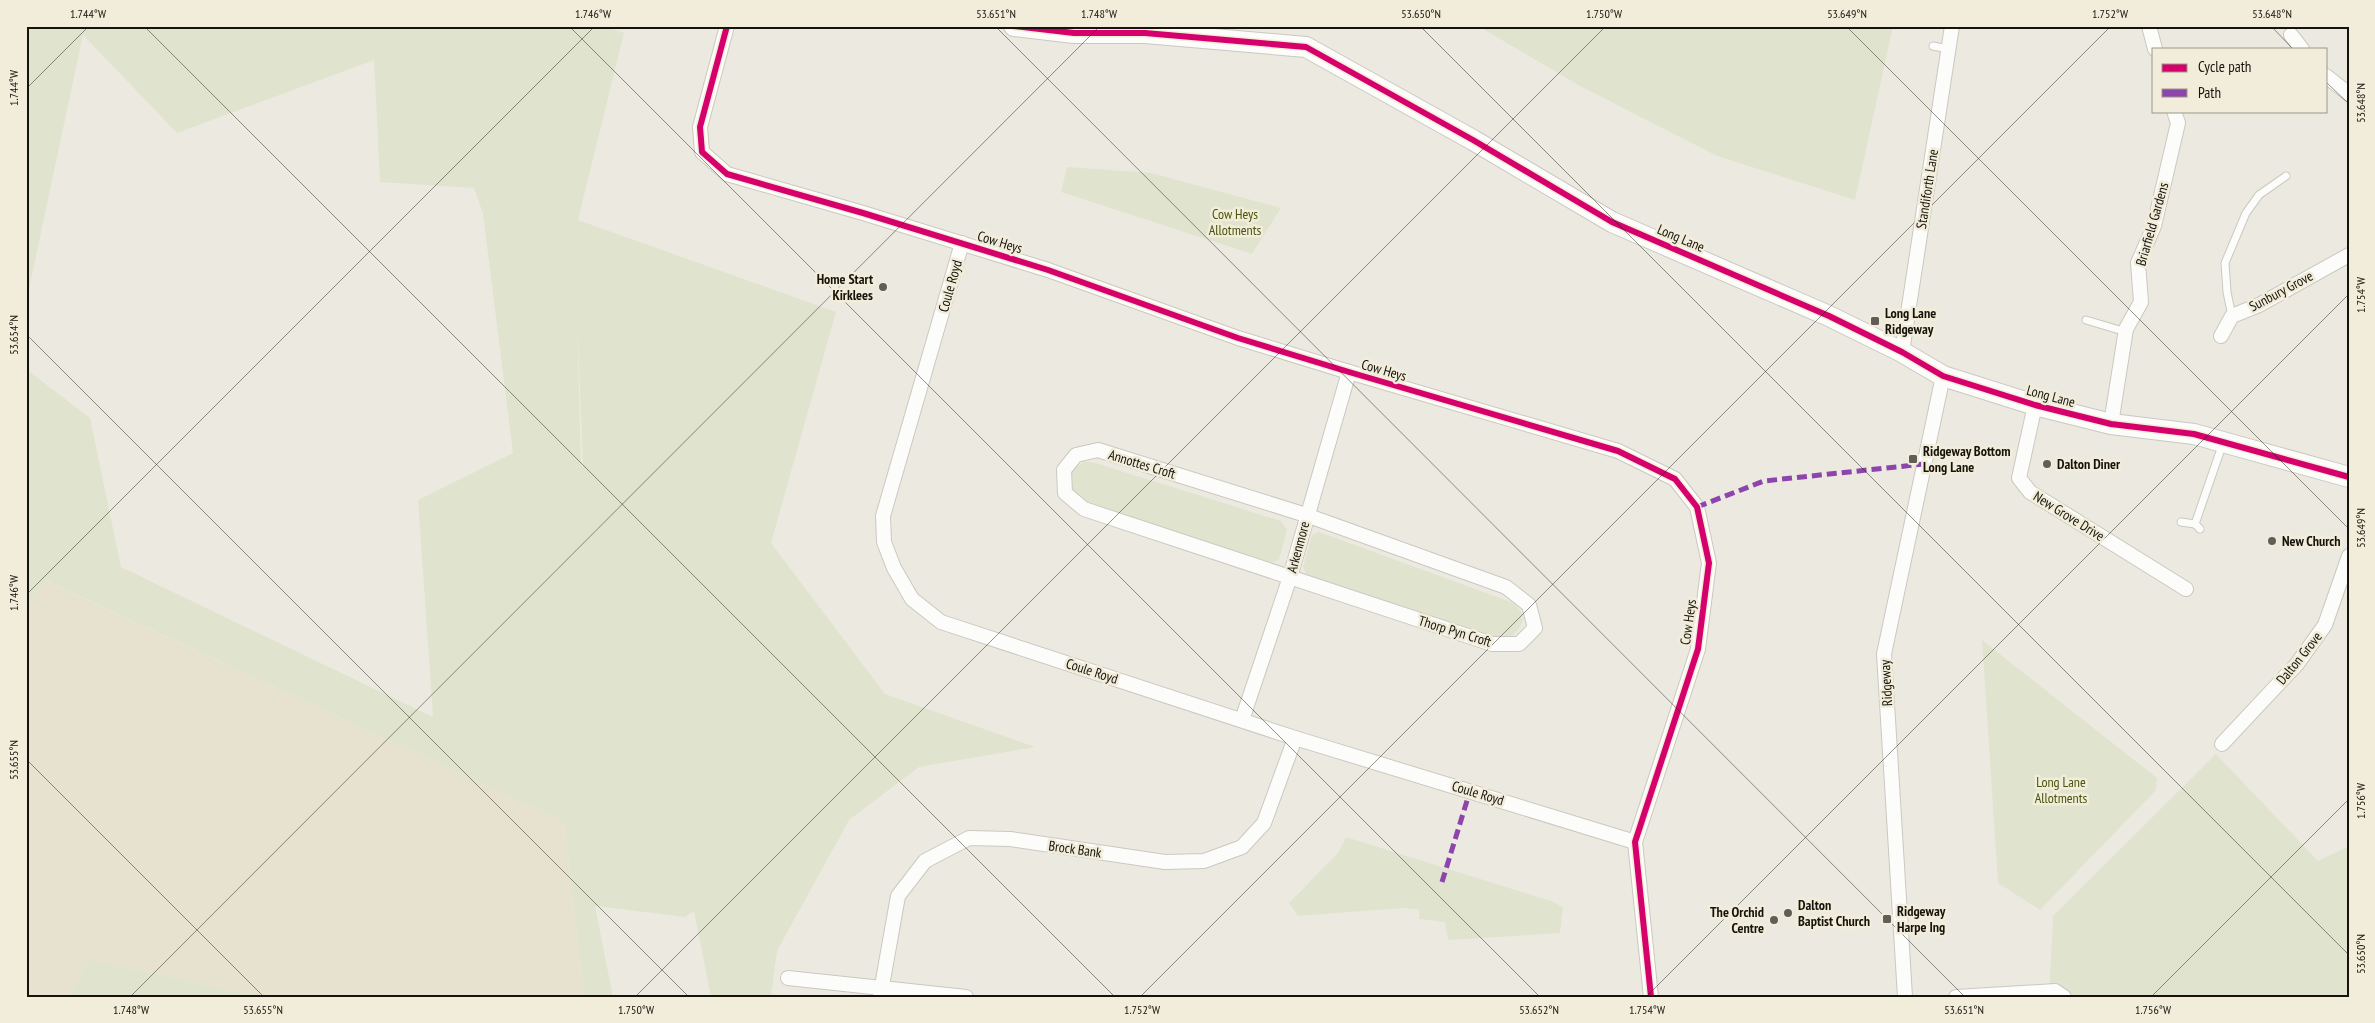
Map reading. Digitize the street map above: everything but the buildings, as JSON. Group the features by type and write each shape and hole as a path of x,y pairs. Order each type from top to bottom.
{"street":[{"name":"Cow Heys","path":"727,26 700,127 702,152 727,174 1048,270 1238,338 1618,451 1675,479 1697,507 1709,563 1698,650 1635,842 1651,997"},
{"name":"Long Lane","path":"1014,26 1074,33 1146,30 1306,47 1473,140 1612,222 1829,316 1902,352 1943,376 2035,405 2111,424 2194,434 2349,477"},
{"name":"Standiforth Lane","path":"1902,352 1952,26"},
{"path":"2149,26 2155,48"},
{"path":"2291,35 2301,48"},
{"path":"2328,78 2349,94"},
{"name":"Briarfield Gardens","path":"2111,424 2126,332 2141,302 2138,263 2154,226 2178,123 2174,112"},
{"name":"Coule Royd","path":"962,243 883,516 884,542 894,568 912,599 941,622 1296,738 1635,842"},
{"name":"Sunbury Grove","path":"2221,336 2232,316 2259,305 2349,255"},
{"name":"Arkenmore","path":"1242,720 1290,577 1306,515 1349,372"},
{"name":"Ridgeway","path":"1905,997 1884,654 1943,376"},
{"name":"New Grove Drive","path":"2035,405 2019,478 2030,492 2186,589"},
{"name":"Annottes Croft","path":"1290,577 1084,509 1065,493 1064,470 1076,455 1098,450 1306,515"},
{"name":"Thorp Pyn Croft","path":"1290,577 1492,644 1519,644 1536,628 1529,605 1506,587 1306,515"},
{"name":"Dalton Grove","path":"2222,744 2297,664 2325,625 2349,556"},
{"name":"Brock Bank","path":"880,992 898,896 925,861 969,838 1010,839 1165,862 1204,861 1242,847 1264,823 1296,738"},
{"path":"788,978 880,992 966,997"},
{"path":"1956,997 2055,991 2064,997"}],"lane":[{"path":"1933,46 1948,49"},
{"path":"2232,316 2226,282 2225,263 2228,254 2246,213 2259,195 2286,176"},
{"path":"2086,320 2126,332"},
{"path":"2181,522 2198,526 2223,442"}],"shaded area":[{"path":"44,580 564,822 584,997 261,997 88,959 71,997 26,997 26,610"}],"green space":[{"path":"26,26 604,26 624,33 578,220 836,312 771,543 885,694 1035,747 919,767 849,820 777,951 771,997 711,997 694,911 685,917 595,906 613,997 584,997 564,822 45,580 26,610 26,369 90,418 121,567 433,717 418,500 513,453 483,214 474,188 380,182 374,60 177,133 83,35 26,303","holes":["577,316 583,466 581,464"]},
{"path":"1478,26 1893,26 1855,200 1717,156 1580,86"},
{"name":"Cow Heys Allotments","path":"1067,167 1151,173 1281,208 1252,254 1061,192"},
{"path":"1084,462 1092,462 1281,521 1287,530 1279,560 1269,563 1082,500 1072,492 1070,471"},
{"path":"1319,532 1511,602 1517,606 1522,616 1519,629 1510,638 1497,638 1306,574 1303,567 1312,535"},
{"name":"Long Lane Allotments","path":"1982,640 2157,778 2156,790 2040,910 1998,883"},
{"path":"2216,754 2318,861 2349,846 2349,997 2049,997 2053,916"},
{"path":"1346,837 1551,901 1563,907 1560,933 1448,940 1445,922 1419,919 1419,910 1403,908 1298,916 1289,903 1338,853"},
{"path":"88,959 261,997 71,997"}],"marked path":[{"path":"1697,507 1764,481 1924,464"},
{"path":"1442,882 1470,791"}],"cycle path":[{"path":"727,26 700,127 702,152 727,174 863,213 1048,270 1238,338 1618,451 1675,479 1697,507 1709,563 1698,649 1635,842 1651,997"},
{"path":"1014,26 1074,33 1145,33 1306,47 1473,140 1612,222 1829,316 1902,352 1943,376 2035,405 2111,424 2194,434 2349,477"}],"place":[{"name":"Home Start Kirklees","path":"883,287"},
{"name":"Long Lane Ridgeway","path":"1875,321"},
{"name":"Ridgeway Bottom Long Lane","path":"1913,459"},
{"name":"Dalton Diner","path":"2047,464"},
{"name":"New Church","path":"2272,541"},
{"name":"Dalton Baptist Church","path":"1788,913"},
{"name":"Ridgeway Harpe Ing","path":"1887,919"},
{"name":"The Orchid Centre","path":"1774,920"}]}
